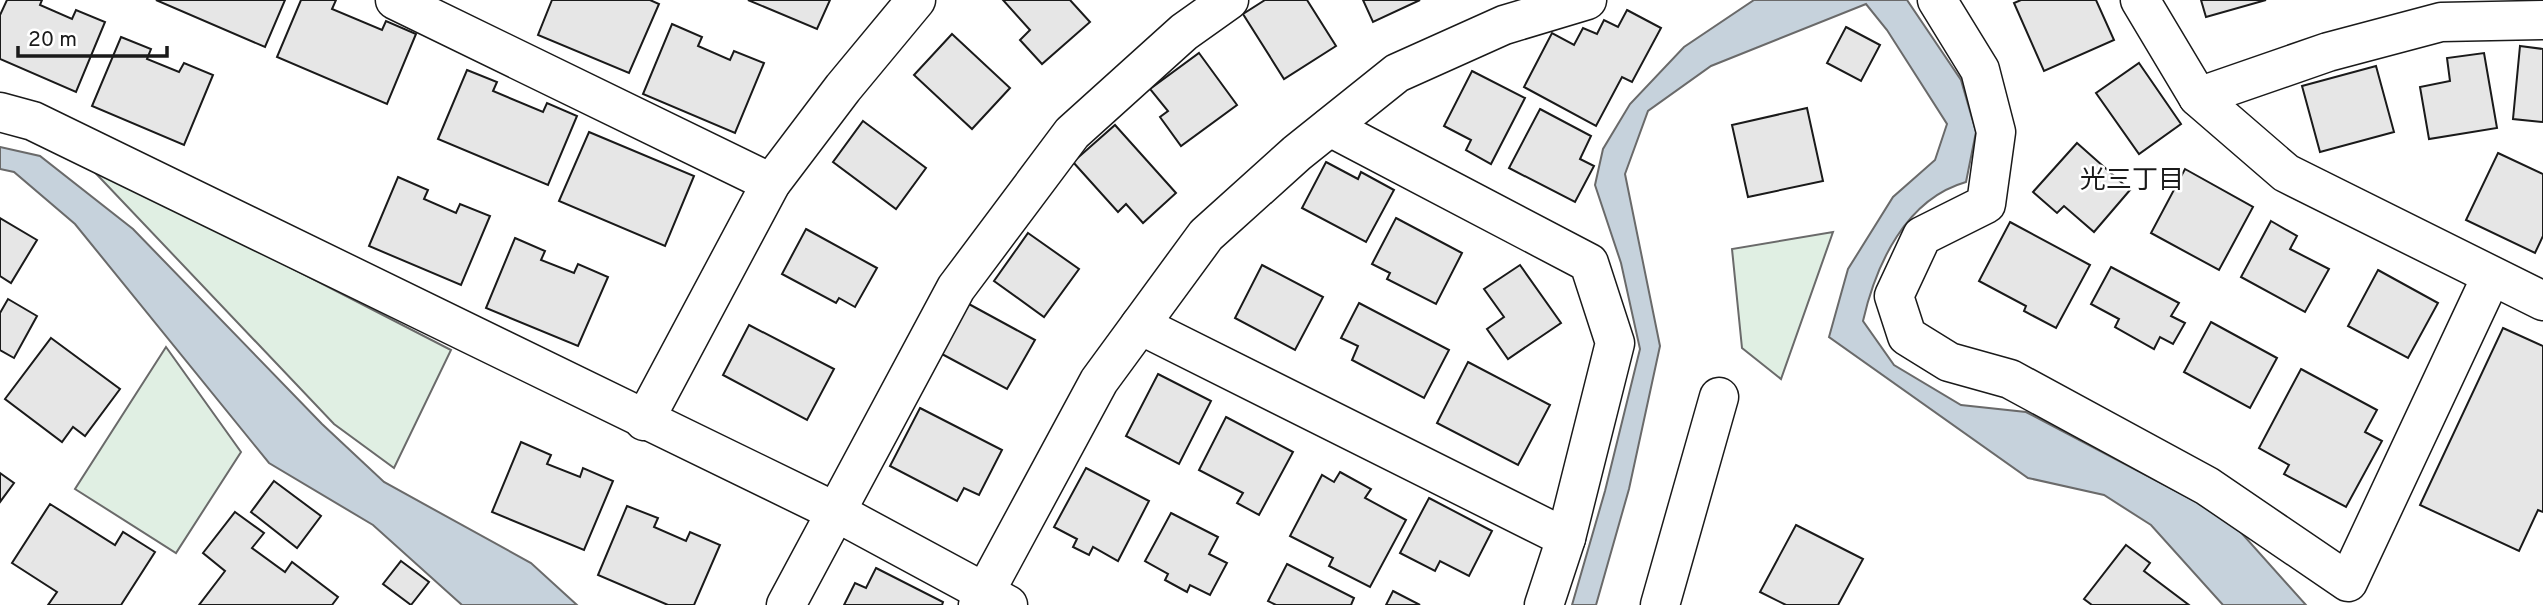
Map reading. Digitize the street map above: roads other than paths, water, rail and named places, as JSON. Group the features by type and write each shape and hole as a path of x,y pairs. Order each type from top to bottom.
{"street":[{"path":"396,0 771,183"},
{"path":"644,421 771,183 843,88 916,0"},
{"path":"786,605 956,288 1072,133 1184,32 1229,0"},
{"path":"0,112 33,121 644,421 836,512 990,601 1099,382 1206,235 1330,127 1397,73 1504,25 1587,0"},
{"path":"1937,0 1980,69 1996,132 1986,204 1922,236 1894,296 1907,336 1949,362 2010,379 2207,486 2347,582 2491,276"},
{"path":"2140,0 2198,97 2286,173 2543,301"},
{"path":"2198,97 2328,52 2441,22 2543,20"},
{"path":"1330,127 1588,263 1615,343 1566,538 1544,605"},
{"path":"1140,325 1566,538"},
{"path":"1660,605 1718,397"}],"district":[{"name":"光三丁目","path":"2132,179"}]}
